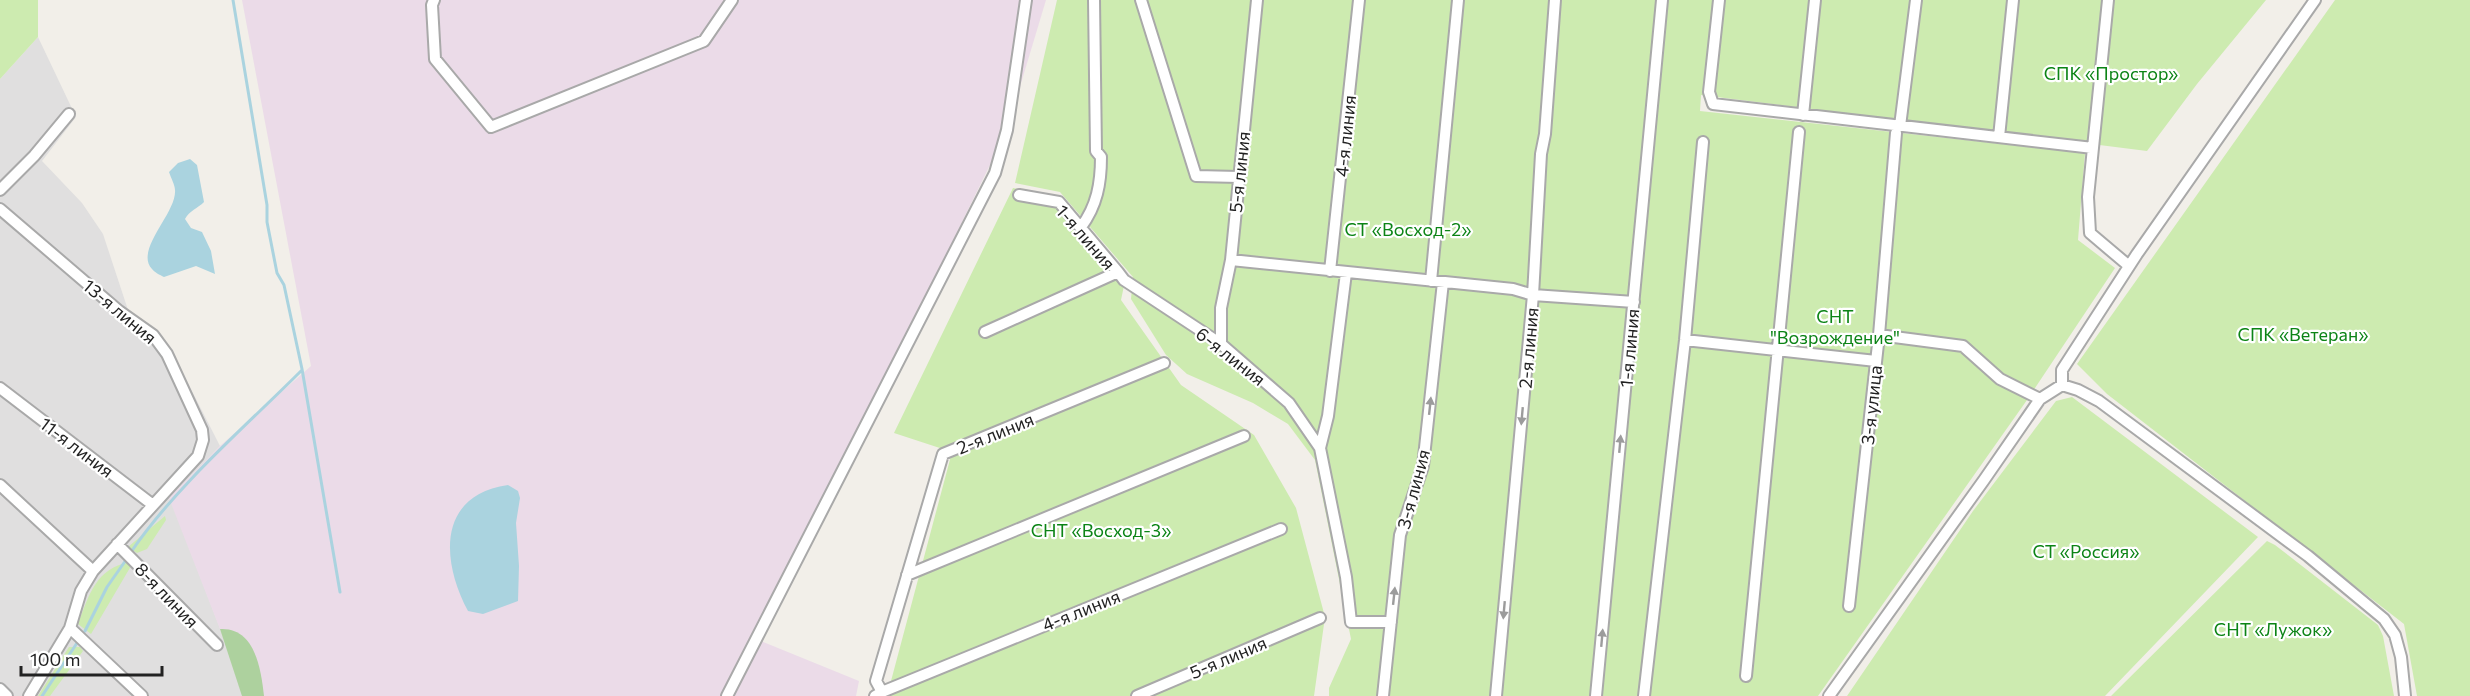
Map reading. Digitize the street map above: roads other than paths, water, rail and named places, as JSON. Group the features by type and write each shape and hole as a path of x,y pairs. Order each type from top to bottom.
{"street":[{"path":"434,0 432,5 435,59 491,127 704,41 732,0"},
{"path":"728,696 995,173 1006,130 1026,0"},
{"path":"1081,227 1091,214 1101,168 1101,157 1096,151 1094,0"},
{"path":"1141,0 1196,176 1239,177"},
{"name":"5-я линия","path":"1221,344 1221,308 1231,260 1257,0"},
{"name":"4-я линия","path":"1330,271 1359,0"},
{"path":"1431,281 1458,0"},
{"name":"2-я линия","path":"1496,696 1533,295 1540,154 1545,134 1555,0"},
{"name":"1-я линия","path":"1596,696 1662,0"},
{"path":"1719,0 1709,92 1713,104 1898,130 1999,137 2093,148"},
{"path":"1803,115 1815,0"},
{"name":"3-я улица","path":"1849,606 1879,335 1898,130 1916,0"},
{"path":"1999,137 2013,0"},
{"path":"2108,0 2088,197 2090,233 2129,266"},
{"path":"2062,385 2062,370 2129,266 2315,0"},
{"path":"0,190 34,156 69,114"},
{"path":"1746,676 1799,132"},
{"path":"1644,696 1685,340 1703,142"},
{"name":"1-я линия","path":"986,332 1121,276 1059,202 1019,195"},
{"name":"13-я линия","path":"0,208 119,311 153,335 166,354 202,430 203,440 198,456 153,505"},
{"path":"1231,260 1513,289 1533,295 1634,302"},
{"path":"1346,273 1328,416 1320,448 1346,577 1352,622 1391,622"},
{"name":"6-я линия","path":"1121,276 1221,344 1289,403 1320,448"},
{"name":"3-я линия","path":"1383,696 1400,536 1424,466 1443,282"},
{"path":"1879,335 1963,346 2000,379 2040,399"},
{"path":"1685,340 1876,361"},
{"name":"2-я линия","path":"907,575 943,454 1164,363"},
{"path":"1829,696 2040,399 2062,385 2099,401 2307,556 2384,619 2395,635 2401,657 2405,696"},
{"name":"11-я линия","path":"0,388 153,505"},
{"path":"879,694 876,681 907,575 1244,436"},
{"path":"0,485 93,571"},
{"path":"29,696 70,628 81,591 93,571 153,505"},
{"name":"4-я линия","path":"879,694 1281,529"},
{"name":"8-я линия","path":"117,544 217,645"},
{"name":"5-я линия","path":"1137,696 1320,618"},
{"path":"70,628 142,696"},
{"path":"0,689 7,696"}],"water":[{"path":"190,159 197,165 204,202 185,219 191,228 202,232 211,251 215,274 196,266 164,277 152,269 148,261 148,252 174,199 175,188 169,172 178,163"},
{"path":"508,485 518,491 520,498 516,523 519,566 518,601 483,614 468,611 453,572 450,552 451,533 457,516 468,502 485,491"}],"waterway":[{"path":"233,0 267,205 267,222 277,273 284,285 302,369 340,592"},
{"path":"131,552 149,527 190,480 302,370"},
{"path":"85,631 107,587 126,560"},
{"path":"42,696 77,643"}],"park label":[{"name":"СПК «Простор»","path":"2111,73"},
{"name":"СТ «Восход-2»","path":"1408,229"},
{"name":"СНТ \"Возрождение\"","path":"1835,326"},
{"name":"СПК «Ветеран»","path":"2303,334"},
{"name":"СНТ «Восход-3»","path":"1101,530"},
{"name":"СТ «Россия»","path":"2086,551"},
{"name":"СНТ «Лужок»","path":"2273,629"}]}
